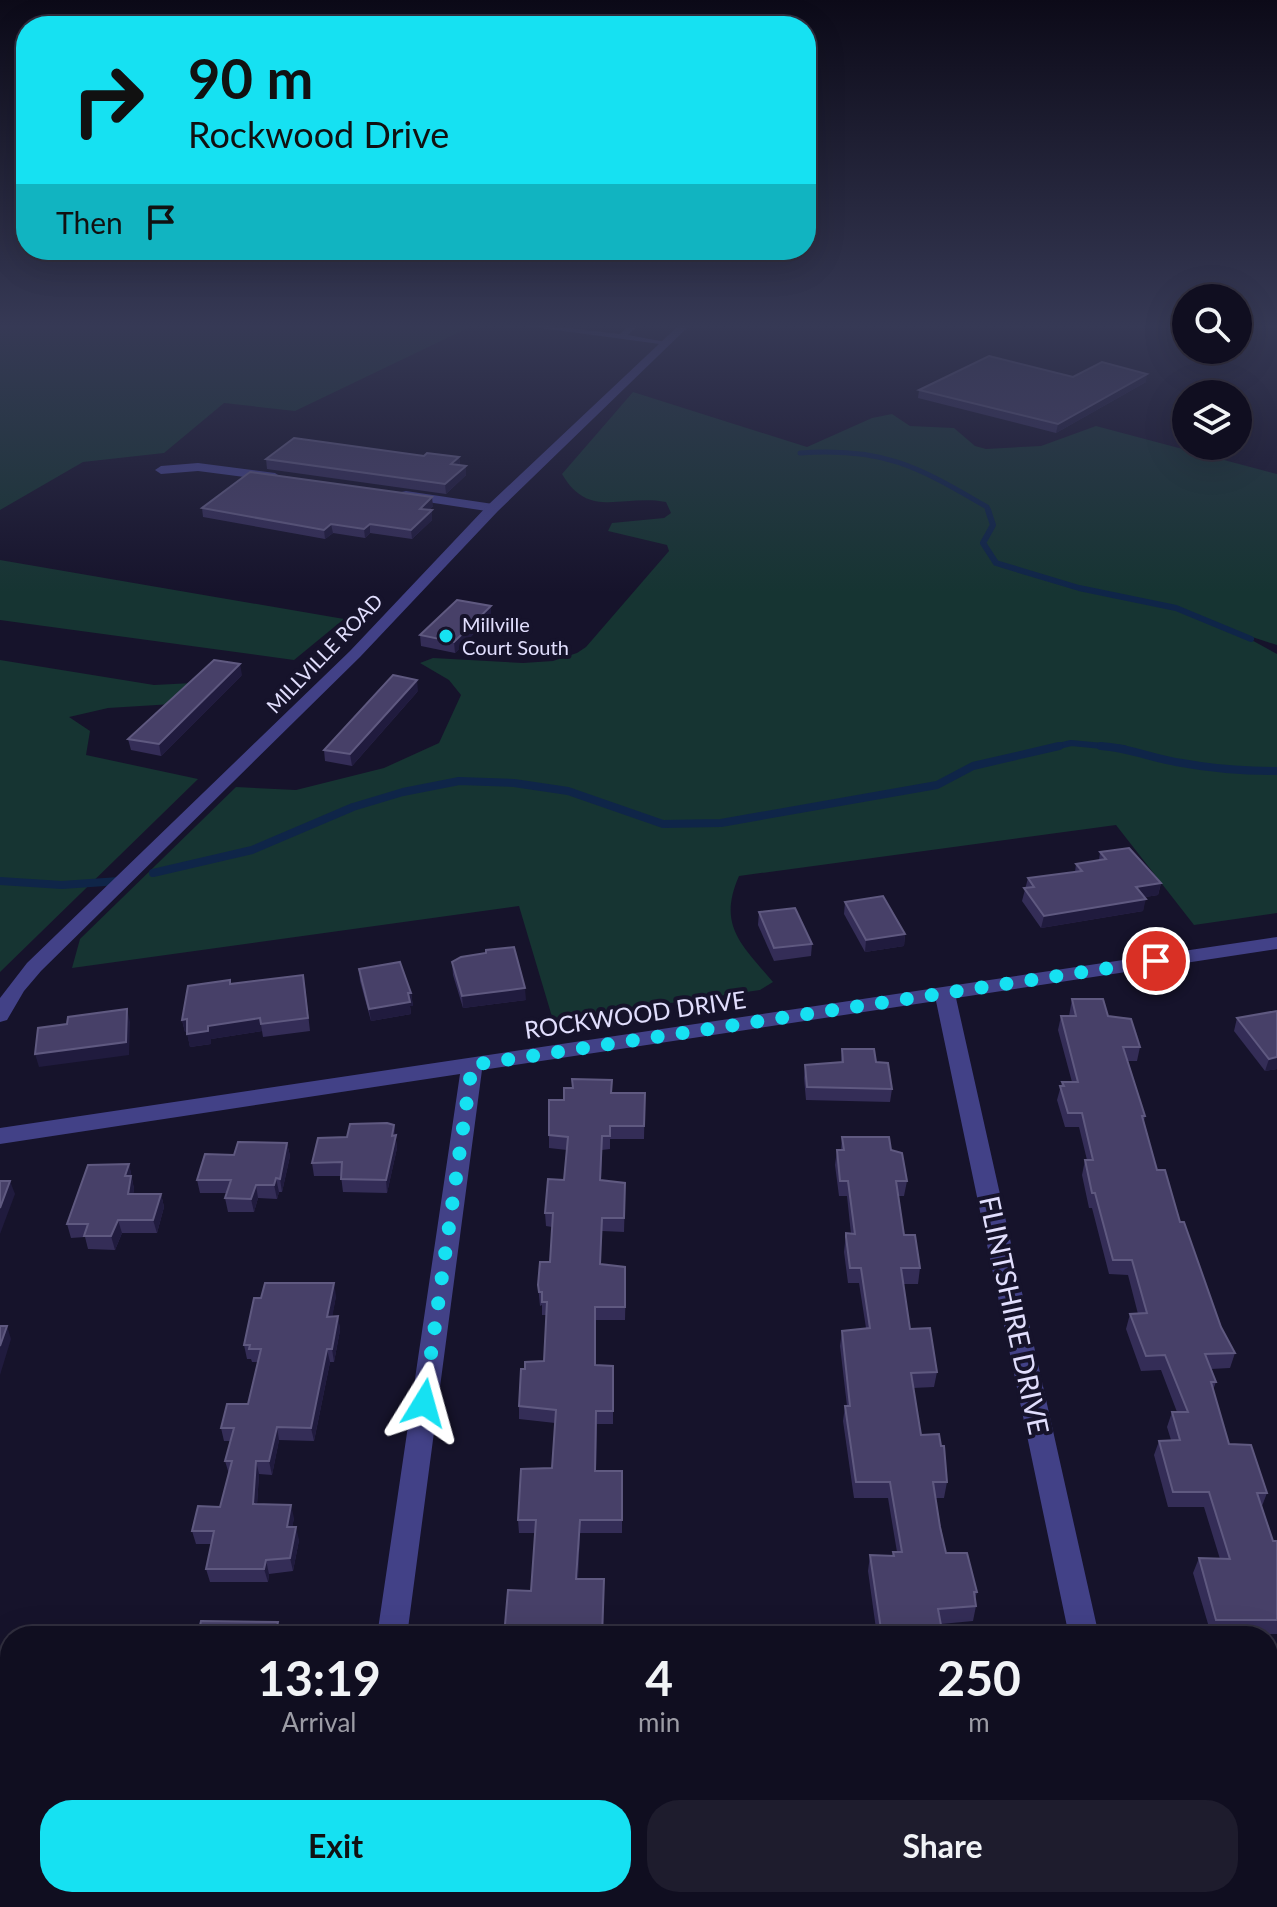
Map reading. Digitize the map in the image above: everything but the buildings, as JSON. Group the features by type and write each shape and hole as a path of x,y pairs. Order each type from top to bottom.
{"street":[{"name":"MILLVILLE ROAD","path":"0,1015 16,988 34,967 355,654 493,508 591,415"},
{"path":"161,470 198,467 293,480"},
{"path":"385,493 493,508"},
{"name":"ROCKWOOD DRIVE","path":"0,1136 1277,943"},
{"name":"FLINTSHIRE DRIVE","path":"945,994 1082,1626"},
{"path":"393,1626 472,1065"}],"green space":[{"path":"0,415 210,415 164,453 83,462 0,510"},
{"path":"613,415 706,415 807,447 872,418 887,415 893,415 910,426 954,428 975,446 986,449 1041,446 1096,426 1172,446 1172,460 1224,460 1277,474 1277,645 1237,632 1277,654 1277,913 1194,925 1116,825 739,876 733,893 732,922 743,945 773,982 760,990 553,1020 519,906 72,968 80,939 236,787 296,790 384,768 439,743 461,695 449,680 420,663 433,658 523,663 553,661 586,647 669,551 667,545 608,531 612,523 664,518 671,513 666,502 595,501 583,497 562,474"},
{"path":"0,560 344,619 294,660 0,620"},
{"path":"0,660 154,685 193,683 189,703 108,708 69,717 90,731 86,755 198,779 0,972"}],"waterway":[{"path":"800,453 854,453 898,462 940,480 987,507 989,512"},
{"path":"988,510 993,525 983,543 996,563 1079,588 1176,608 1251,639"},
{"path":"1059,746 1071,743 1124,748"},
{"path":"153,873 252,850 353,807 403,792 459,781 514,783 568,791 663,824 721,823 937,785 973,766 1059,746"},
{"path":"1051,748 1059,746"},
{"path":"1101,746 1206,767 1277,771"},
{"path":"0,881 62,885 119,881"}],"place":[{"name":"Millville Court South","path":"446,636"}],"route":[{"path":"424,1403 472,1065 1156,961"}]}
